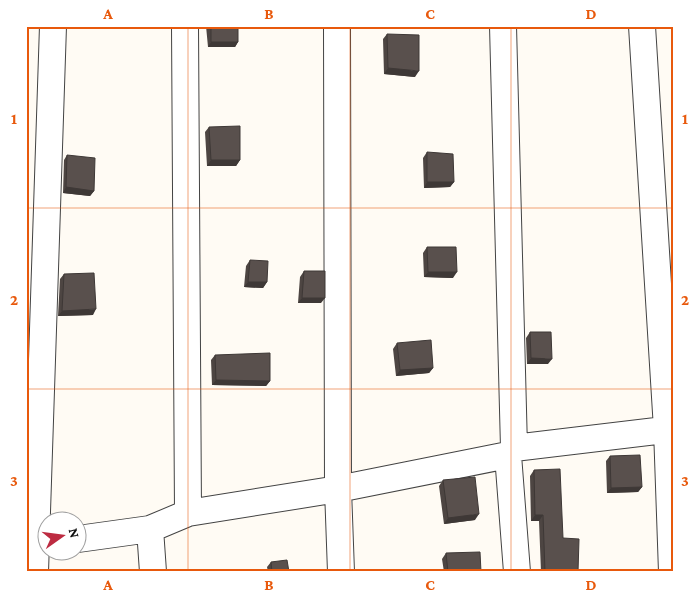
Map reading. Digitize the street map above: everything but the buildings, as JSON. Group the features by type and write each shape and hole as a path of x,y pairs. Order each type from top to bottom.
{"street":[{"path":"35,572 53,26"},
{"path":"184,26 188,513"},
{"path":"336,26 338,488 341,572"},
{"path":"503,26 511,452 518,572"},
{"path":"642,26 670,429 672,572"},
{"path":"88,538 150,529 188,513 338,488 511,452 670,429"},
{"path":"150,529 154,572"}]}
